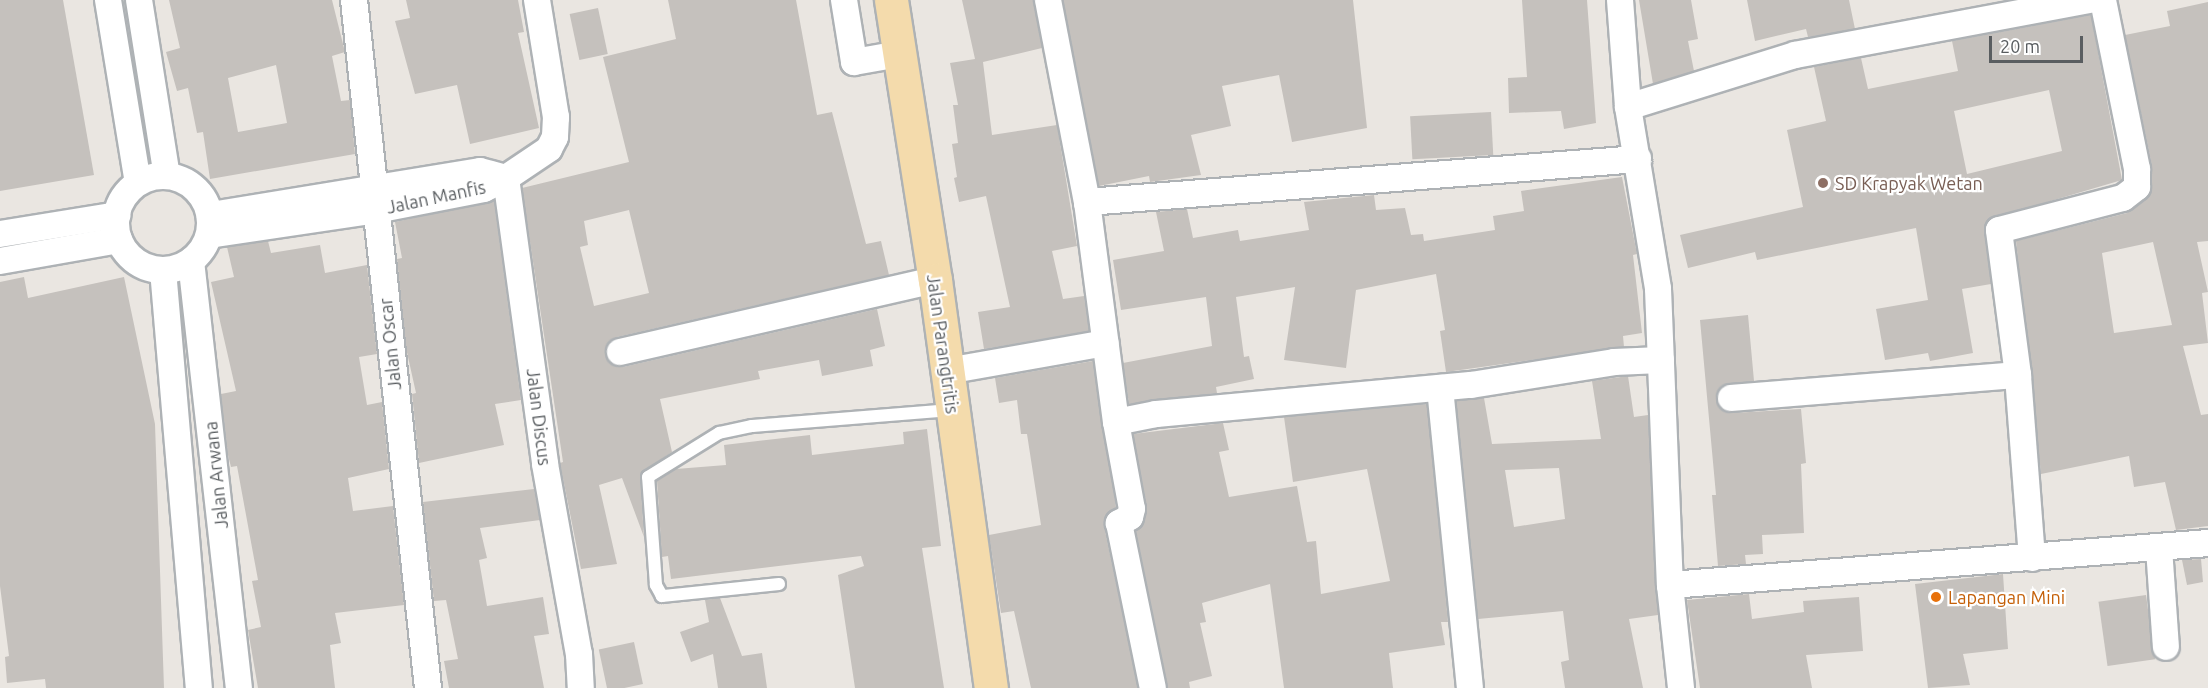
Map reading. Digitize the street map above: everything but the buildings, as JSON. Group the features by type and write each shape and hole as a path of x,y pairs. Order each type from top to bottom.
{"main road":[{"name":"Jalan Parangtritis","path":"891,0 935,280 951,410 991,688"}],"street":[{"path":"108,0 138,183"},
{"path":"139,0 167,176"},
{"name":"Jalan Oscar","path":"354,0 428,688"},
{"name":"Jalan Manfis","path":"209,225 374,200 484,189 506,178 549,149 555,138 556,117 537,0"},
{"path":"844,0 854,62 899,54"},
{"path":"1048,0 1087,202 1116,422 1132,509 1130,517 1119,523 1152,688"},
{"path":"1620,0 1628,107 1658,289 1670,585 1681,688"},
{"path":"2032,558 2018,375 1999,230 2122,198 2137,187 2137,169 2103,0"},
{"path":"1628,107 1795,55 2081,1"},
{"path":"1087,202 1638,159"},
{"path":"167,176 193,186 209,225 191,261 163,270 141,265 124,250 119,240 117,215 121,202 138,183 167,176"},
{"name":"Jalan Discus","path":"506,178 545,464 579,654 581,688"},
{"path":"0,234 117,215"},
{"path":"0,261 119,240"},
{"name":"Jalan Arwana","path":"191,261 239,688"},
{"name":"Jalan Arwana","path":"163,270 199,688"},
{"path":"620,352 935,280"},
{"path":"947,371 1106,343"},
{"path":"1116,422 1156,414 1440,388 1614,362 1661,360"},
{"path":"1731,398 2018,375"},
{"path":"1440,388 1470,688"},
{"path":"1670,585 2208,543"},
{"path":"2158,548 2166,646"}],"lane":[{"path":"778,584 662,596 656,585 648,477 719,433 752,426 951,410"}],"place":[{"name":"SD Krapyak Wetan","path":"1823,183"},
{"name":"Lapangan Mini","path":"1936,597"}]}
